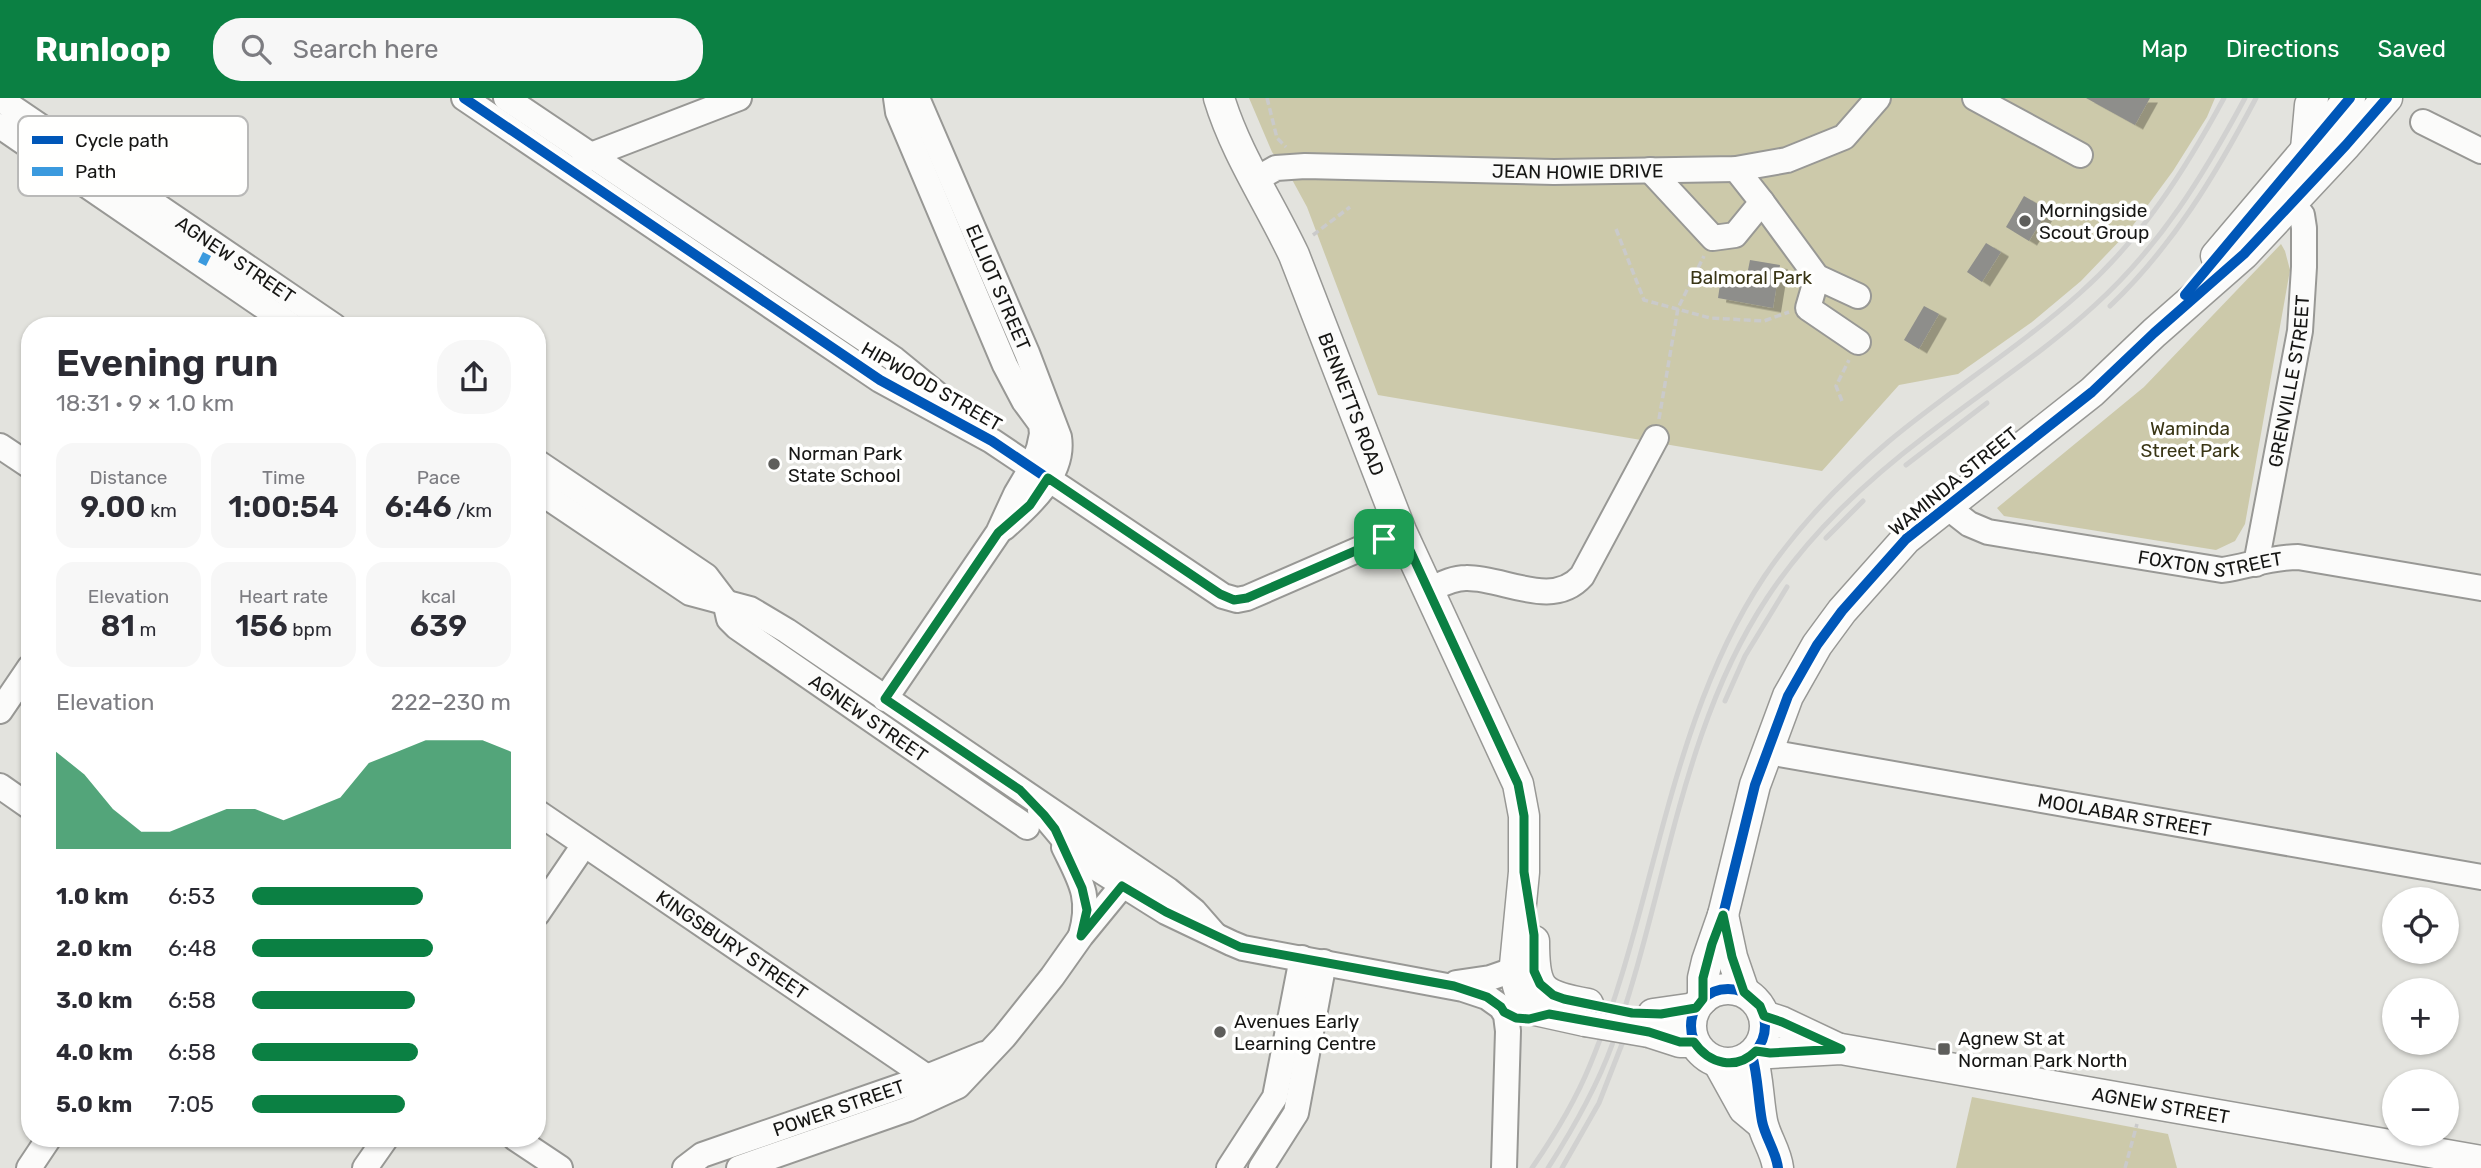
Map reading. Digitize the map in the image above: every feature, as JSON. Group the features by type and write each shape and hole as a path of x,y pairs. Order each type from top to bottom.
{"main road":[{"name":"BENNETTS ROAD","path":"1219,98 1231,133 1294,255 1401,531 1518,784 1524,816 1524,872 1516,968 1518,987 1529,1007 1543,1013 1587,1013 1651,1023 1680,1042 1694,1042"},
{"path":"2306,149 2313,98"},
{"name":"WAMINDA STREET","path":"2154,333 2350,98"},
{"name":"WAMINDA STREET","path":"1699,1004 1703,978 1723,915 1755,785 1788,696 1816,645 1842,611 1906,539 2092,391 2244,254 2387,98"},
{"name":"BENNETTS ROAD","path":"1524,872 1534,935 1535,976 1545,989 1556,997 1587,1013"},
{"name":"WAMINDA STREET","path":"1723,915 1732,957 1744,992"},
{"path":"1722,989 1744,992 1760,1006 1765,1029 1763,1040 1754,1053 1742,1061 1730,1063 1718,1062 1700,1051 1691,1031 1699,1004 1722,989"},
{"name":"BENNETTS ROAD","path":"1651,1023 1699,1004"},
{"name":"AGNEW STREET","path":"1764,1016 1841,1049"},
{"name":"AGNEW STREET","path":"1754,1053 1841,1049 2481,1161"},
{"path":"1754,1053 1763,1125 1773,1145 1778,1168"},
{"path":"1718,1062 1744,1110 1763,1125"}],"street":[{"name":"HIPWOOD STREET","path":"464,98 880,380 992,441 1220,594 1234,600 1247,598 1401,531"},
{"name":"HIPWOOD STREET","path":"506,98 894,359 992,441"},
{"path":"572,172 592,155 738,98"},
{"name":"ELLIOT STREET","path":"896,98 898,111 1005,365 1024,401 1041,424 1040,473"},
{"name":"ELLIOT STREET","path":"917,98 1027,353 1057,432 1060,458 1040,473"},
{"name":"JEAN HOWIE DRIVE","path":"1255,180 1276,168 1305,166 1554,172 1736,170 1787,160 1844,137 1878,98"},
{"path":"1975,98 2080,155"},
{"name":"AGNEW STREET","path":"0,99 25,116"},
{"path":"2423,122 2481,152"},
{"name":"AGNEW STREET","path":"0,126 18,139"},
{"path":"1650,170 1713,238 1735,235 1762,202"},
{"path":"1736,170 1816,277 1858,296"},
{"name":"AGNEW STREET","path":"97,196 265,317"},
{"name":"AGNEW STREET","path":"143,196 321,317"},
{"name":"GRENVILLE STREET","path":"2256,564 2300,331 2304,228 2302,215 2290,202"},
{"path":"1816,277 1808,308 1858,342"},
{"path":"1429,590 1446,582 1466,578 1545,591 1560,592 1573,587 1582,576 1656,438"},
{"path":"0,446 21,460"},
{"name":"AGNEW STREET","path":"546,469 694,567 711,582 724,601 729,620 737,627 1027,827"},
{"path":"885,699 998,533 1016,494 1040,473"},
{"name":"AGNEW STREET","path":"546,496 690,593 753,610 1073,824 1181,900 1215,935"},
{"name":"FOXTON STREET","path":"1946,506 1969,524 1988,533 2222,570 2277,557 2298,557 2481,588"},
{"path":"0,711 21,680"},
{"name":"MOOLABAR STREET","path":"1768,752 2481,877"},
{"path":"0,786 21,801"},
{"name":"AGNEW STREET","path":"1020,790 1076,853 1122,886 1166,912 1240,947 1448,985 1487,997 1501,1007 1508,1031 1504,1168"},
{"name":"KINGSBURY STREET","path":"546,818 927,1077"},
{"name":"POWER STREET","path":"1055,829 1085,898 1087,914 1081,936"},
{"path":"546,901 584,845"},
{"name":"POWER STREET","path":"739,1168 908,1110 962,1083 994,1050 1122,886"},
{"path":"1261,1168 1296,1113 1302,1018 1313,960"},
{"name":"AGNEW STREET","path":"1448,985 1486,979 1516,968"},
{"path":"1229,1168 1275,1097 1302,1018"},
{"name":"POWER STREET","path":"685,1168 702,1155 927,1077 994,1050"},
{"path":"29,1168 43,1147"},
{"path":"365,1168 380,1147"},
{"path":"528,1147 560,1168"}],"path":[{"path":"1267,98 1277,138 1305,166"},
{"path":"1313,235 1350,206"},
{"path":"1616,229 1644,300 1710,317 1764,321 1808,308"},
{"path":"1656,438 1678,308 1713,238"},
{"path":"1842,401 1836,386 1858,342"},
{"path":"2125,1168 2137,1124"}],"green space":[{"name":"Balmoral Park","path":"1249,98 2215,98 2207,117 2173,171 2128,232 2081,281 2032,322 1958,374 1899,385 1822,471 1378,395 1307,207 1289,174 1272,152"},
{"name":"Waminda Street Park","path":"2281,244 2290,270 2245,524 2235,541 2216,550 2004,516 1997,508 2144,387"},
{"path":"1972,1097 2168,1134 2177,1168 1956,1168"}],"building":[{"path":"2086,98 2150,98 2135,125"},
{"name":"Morningside Scout Group","path":"2024,196 2048,210 2029,241 2006,227"},
{"path":"1986,243 2001,252 1982,282 1967,272"},
{"path":"1750,260 1780,265 1773,308 1718,298 1722,271 1747,275"},
{"path":"1924,306 1939,314 1919,349 1904,340"}],"railway":[{"path":"1532,1168 1564,1118 1590,1065 1612,1004 1665,816 1705,692 1731,633 1764,577 1806,522 1871,457 2057,313 2102,272 2161,202 2224,98"},
{"path":"1548,1168 1583,1108 1612,1045 1631,989 1677,816 1713,703 1737,649 1767,598 1820,530 1861,489 1928,434 2055,339 2119,282 2179,208 2245,98"},
{"path":"2110,306 2154,259 2192,208 2256,98"},
{"path":"1906,465 1987,403"},
{"path":"1826,538 1863,501"},
{"path":"1725,701 1745,656 1787,587"},
{"path":"1562,1168 1599,1103 1629,1026"}],"marked path":[{"path":"202,264 207,254"}],"cycle path":[{"path":"464,98 880,380 992,441 1223,596 1237,600 1247,598 1401,531"},
{"path":"2185,295 2350,98"},
{"path":"1703,999 1703,978 1707,961 1723,915 1755,785 1788,696 1817,645 1842,611 1906,539 2092,392 2244,254 2387,98"},
{"path":"1543,987 1565,999 1616,1011 1658,1014 1695,1008"},
{"path":"1728,989 1749,995 1759,1005 1765,1026 1759,1047 1749,1057 1728,1063 1707,1057 1697,1047 1691,1026 1697,1005 1707,995 1728,989"},
{"path":"1504,1012 1516,1018 1529,1019 1549,1014 1649,1032 1680,1042 1694,1042"},
{"path":"1752,1055 1762,1121 1778,1168"}],"place":[{"name":"Morningside Scout Group","path":"2025,221"},
{"name":"Norman Park State School","path":"774,464"},
{"name":"Avenues Early Learning Centre","path":"1220,1032"},
{"name":"Agnew St at Norman Park North","path":"1944,1049"}],"route":[{"path":"1048,478 1220,594 1234,600 1247,598 1384,539 1401,531 1518,784 1524,816 1524,872 1534,935 1534,971 1543,987 1564,999 1632,1013 1661,1014 1696,1008 1703,999 1703,978 1723,915 1732,957 1744,992 1760,1006 1764,1016 1841,1049 1770,1053 1756,1051 1742,1061 1718,1062 1700,1051 1694,1042 1680,1042 1649,1032 1549,1014 1529,1019 1516,1018 1504,1012 1493,1000 1454,986 1240,947 1166,912 1122,886 1081,936 1087,904 1079,879 1055,829 1044,815 1020,790 885,699 998,533 1030,505 1048,478"}]}
